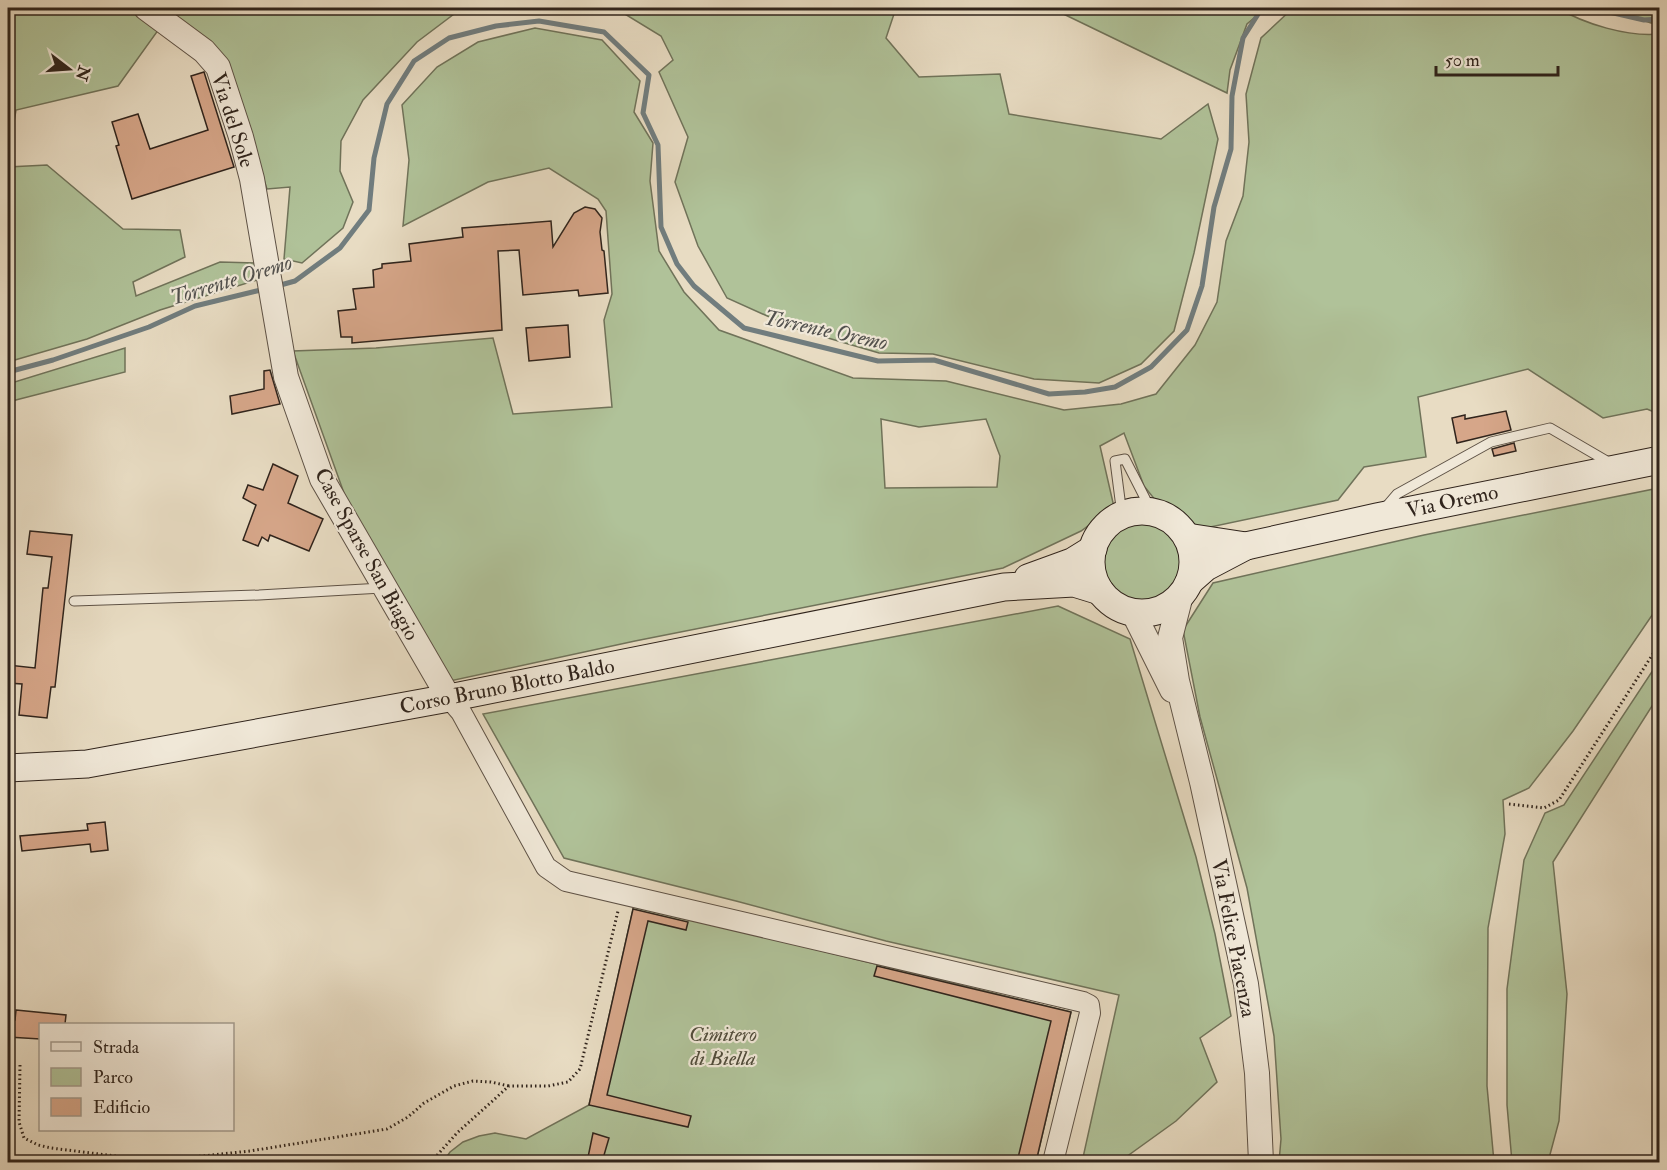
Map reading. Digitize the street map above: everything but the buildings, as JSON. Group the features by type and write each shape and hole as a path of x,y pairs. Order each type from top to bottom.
{"main road":[{"name":"Via Oremo","path":"1185,588 1206,567 1246,546 1659,460"},
{"path":"1137,511 1152,512 1172,521 1187,537 1192,552 1193,567 1185,588 1171,604 1146,613 1133,612 1115,604 1101,591 1094,578 1093,549 1099,535 1109,523 1122,515 1137,511"},
{"name":"Via Oremo","path":"1187,537 1246,546"},
{"name":"Corso Bruno Blotto Baldo","path":"1004,587 1072,562 1093,549"},
{"name":"Corso Bruno Blotto Baldo","path":"8,768 87,764 449,698 1004,587 1074,583 1101,591"}],"street":[{"name":"Via del Sole","path":"146,8 204,51 218,67 252,179 267,265"},
{"name":"Case Sparse San Biagio","path":"267,265 286,376 322,479 449,698"},
{"name":"Via Felice Piacenza","path":"1185,588 1170,638 1185,716 1246,984 1257,1073 1261,1162"},
{"name":"Via Felice Piacenza","path":"1133,612 1185,716"},
{"path":"449,698 461,712 546,867 566,881 1072,999 1089,1005 1090,1013 1053,1162"}],"lane":[{"path":"1377,517 1397,494 1491,442 1550,428 1617,468"},
{"path":"1122,515 1115,461 1125,459 1152,512"},
{"path":"74,601 384,588"}],"path":[{"path":"1509,804 1544,808 1559,800 1659,643"},
{"path":"20,1065 19,1122 24,1138 51,1148 155,1161 250,1151 387,1129 408,1117 424,1103 454,1086 473,1081 509,1086 548,1086 568,1082 580,1069 622,894"},
{"path":"431,1162 458,1133 509,1086"}],"green space":[{"path":"8,8 133,8 159,29 118,86 16,110 8,159"},
{"path":"158,8 462,8 417,42 363,100 341,141 340,171 353,202 343,228 302,263 284,259 290,187 267,189 226,66"},
{"path":"602,8 896,8 886,38 919,77 1000,74 1009,114 1161,139 1208,104 1218,139 1194,253 1174,331 1141,364 1099,383 1034,379 933,354 879,353 794,328 727,298 698,246 675,182 688,137 659,72 673,60 661,36 620,11"},
{"path":"1051,8 1266,8 1247,24 1230,70 1227,93"},
{"path":"1293,8 1558,8 1580,19 1607,28 1634,33 1659,34 1659,414 1647,409 1603,418 1528,369 1418,397 1426,457 1364,467 1338,500 1201,529 1156,501 1144,486 1124,433 1100,446 1114,507 1081,531 1003,568 635,641 450,681 349,507 293,351 376,348 493,338 513,414 612,407 604,320 612,294 606,211 598,199 549,168 488,182 403,226 409,160 402,105 437,67 478,42 535,28 602,40 640,81 634,112 653,143 650,181 659,251 684,292 719,330 853,378 946,381 1064,410 1121,404 1156,394 1195,345 1217,302 1226,241 1243,196 1249,142 1246,94 1261,38","holes":["881,419 919,427 986,419 1000,456 997,487 885,488"]},
{"path":"1605,8 1659,8 1659,23 1651,23"},
{"path":"47,165 123,229 180,230 185,257 133,282 136,296 220,262 256,263 257,280 160,310 87,339 8,362 8,167"},
{"path":"125,348 125,372 8,402 8,384"},
{"path":"1659,488 1659,605 1573,731 1529,788 1503,800 1505,834 1488,928 1487,1086 1494,1162 1279,1162 1281,1139 1274,1036 1247,888 1200,717 1183,630 1213,583 1424,535"},
{"path":"1143,521 1159,524 1172,533 1181,546 1184,562 1181,578 1172,591 1159,600 1143,603 1127,600 1114,591 1105,578 1102,562 1105,546 1114,533 1127,524"},
{"path":"1058,606 1130,639 1196,857 1215,934 1231,1016 1200,1038 1217,1082 1176,1121 1119,1162 1082,1162 1119,995 886,941 564,858 483,714"},
{"path":"1659,661 1659,695 1553,862 1567,994 1559,1121 1548,1162 1512,1162 1507,1105 1507,989 1524,860 1545,813 1564,805"},
{"name":"Cimitero di Biella","path":"634,905 1071,1012 1036,1162 443,1162 450,1152 463,1142 495,1133 526,1139 589,1105"}],"waterway":[{"name":"Torrente Oremo","path":"277,286 295,281 340,248 369,210 374,158 387,104 414,61 449,38 496,26 539,21 604,32 649,75 643,113 658,145 661,227 677,264 694,286 744,328 878,361 934,360 1049,394 1085,392 1115,387 1151,367 1187,330 1202,286 1214,207 1231,149 1232,96 1243,38 1262,8"},
{"name":"Torrente Oremo","path":"1592,8 1644,20 1660,19"},
{"name":"Torrente Oremo","path":"8,372 53,360 149,327 195,306 265,289"}]}
